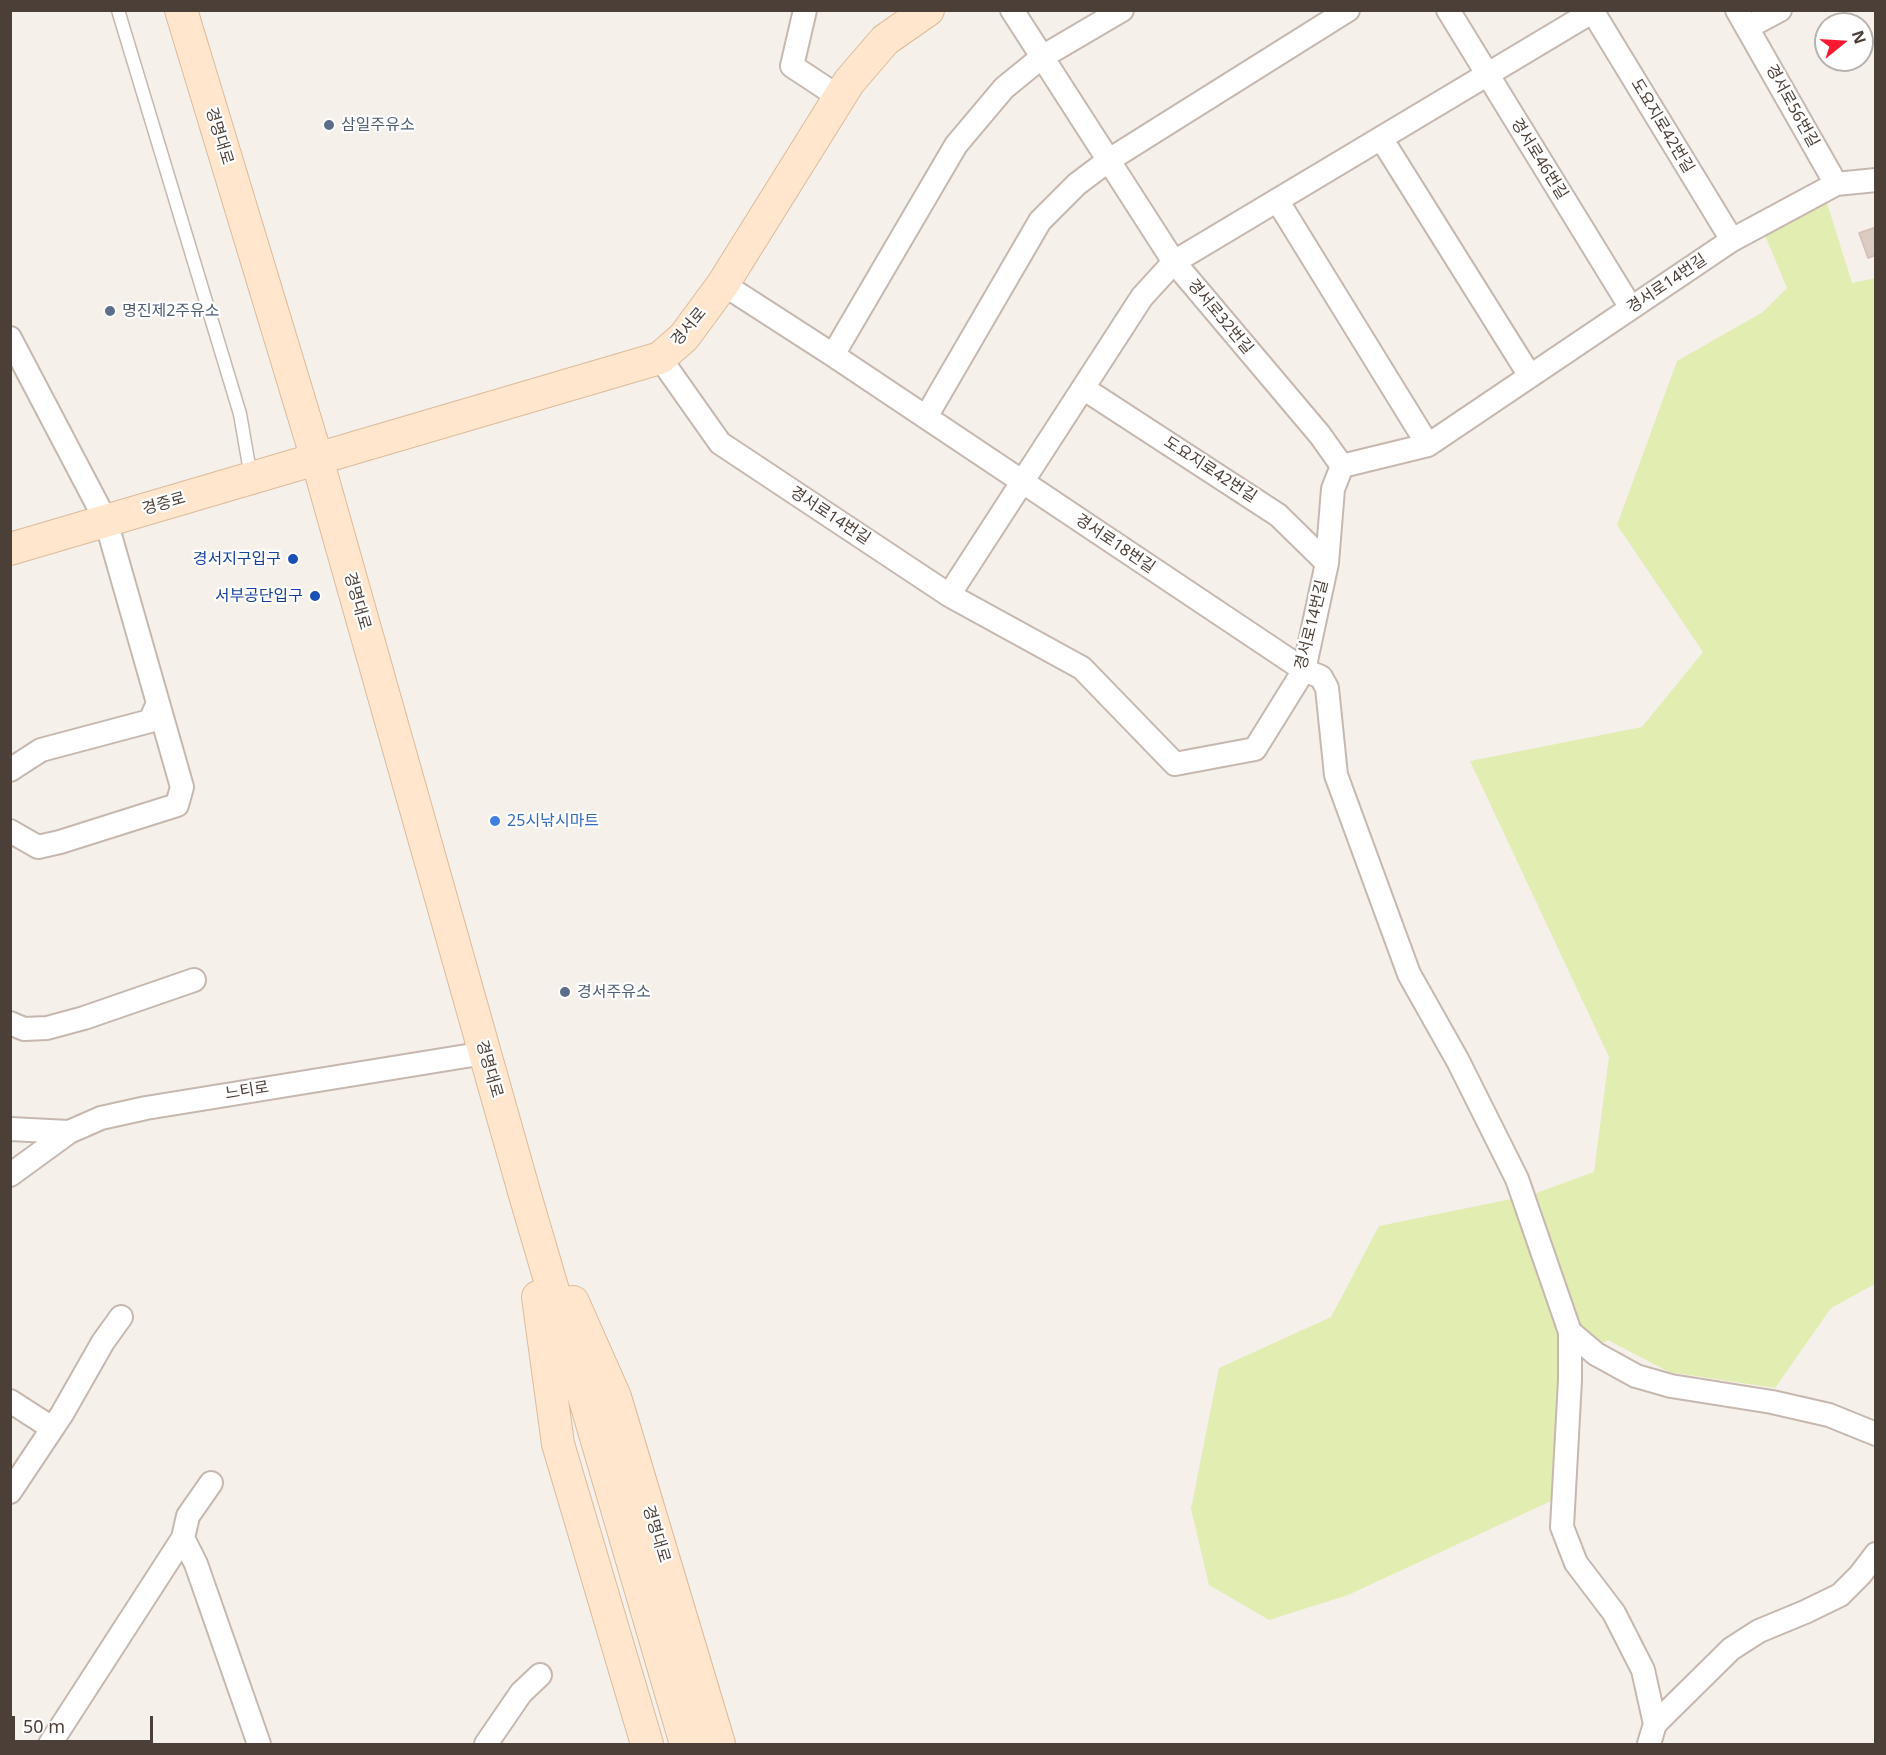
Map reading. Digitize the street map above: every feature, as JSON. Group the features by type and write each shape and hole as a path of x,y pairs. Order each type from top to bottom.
{"main road":[{"name":"경명대로","path":"181,10 317,459 525,1195 686,1744"},
{"name":"경서로","path":"317,459 660,358 684,337 723,284 849,82 885,40 928,10"},
{"name":"경중로","path":"10,549 317,459"},
{"name":"경명대로","path":"525,1195 558,1444 647,1744"},
{"name":"경명대로","path":"525,1195 615,1396 719,1744"}],"street":[{"path":"805,10 792,66 840,97"},
{"name":"경서로32번길","path":"1012,10 1174,262 1320,435 1342,466"},
{"path":"833,355 956,145 1004,88 1042,57 1122,10"},
{"path":"926,417 1040,220 1077,184 1108,160 1348,10"},
{"name":"경서로46번길","path":"1448,10 1631,308"},
{"name":"경서로56번길","path":"1780,10 1742,19 1836,184"},
{"name":"도요지로42번길","path":"949,595 1142,297 1174,262 1594,11 1732,240"},
{"path":"1381,138 1530,376"},
{"name":"경서로14번길","path":"660,358 720,443 949,595 1082,668 1175,764 1255,749 1304,670 1327,563 1333,489 1342,466 1428,445 1732,240 1836,184 1875,180"},
{"path":"1277,200 1428,445"},
{"name":"경서로18번길","path":"723,284 1304,670 1322,677 1327,688 1336,775 1409,974 1458,1060 1517,1179 1570,1332"},
{"path":"10,338 106,521 182,787 177,805 38,848 10,831"},
{"name":"도요지로42번길","path":"1083,388 1278,514 1327,563"},
{"path":"10,770 41,750 150,722 158,703"},
{"path":"10,1023 24,1029 47,1028 84,1018 194,980"},
{"name":"느티로","path":"10,1129 69,1132 101,1118 146,1108 485,1053"},
{"path":"10,1175 69,1132"},
{"path":"10,1492 52,1428 103,1342 121,1317"},
{"path":"1570,1332 1596,1354 1636,1376 1671,1386 1772,1402 1829,1415 1875,1434"},
{"path":"1570,1332 1570,1380 1562,1527 1576,1563 1614,1613 1642,1670 1652,1734"},
{"path":"10,1401 52,1428"},
{"path":"50,1744 183,1538 188,1516 211,1483"},
{"path":"183,1538 196,1564 259,1744"},
{"path":"1652,1734 1731,1649 1759,1631 1840,1595 1860,1575 1875,1554"},
{"path":"486,1744 521,1693 540,1675"}],"lane":[{"path":"117,10 240,414 251,478"}],"green space":[{"path":"1827,203 1852,283 1876,278 1875,1284 1831,1308 1775,1388 1669,1372 1608,1340 1560,1367 1551,1501 1348,1595 1269,1620 1209,1585 1191,1509 1219,1368 1331,1317 1379,1226 1531,1195 1594,1172 1609,1057 1470,761 1642,727 1703,652 1617,525 1677,361 1763,312 1787,288 1764,233"}],"building":[{"path":"1876,227 1876,255 1868,258 1859,233"}],"place":[{"name":"삼일주유소","path":"329,125"},
{"name":"명진제2주유소","path":"110,311"},
{"name":"경서지구입구","path":"293,559"},
{"name":"서부공단입구","path":"315,596"},
{"name":"25시낚시마트","path":"495,821"},
{"name":"경서주유소","path":"565,992"}]}
